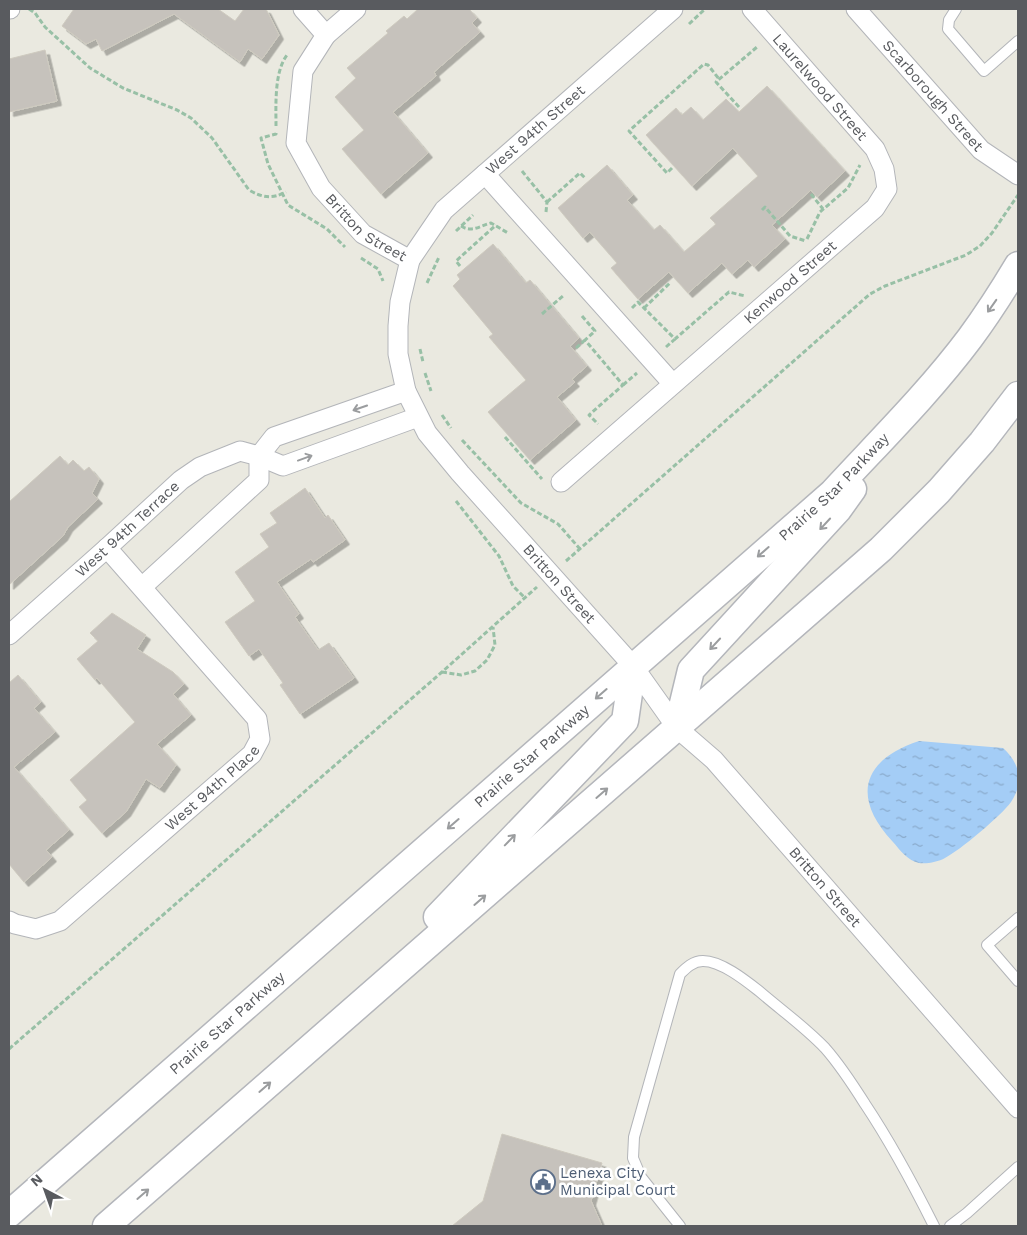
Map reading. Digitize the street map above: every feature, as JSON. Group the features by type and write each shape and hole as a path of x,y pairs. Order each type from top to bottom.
{"main road":[{"name":"Prairie Star Parkway","path":"9,1214 832,493 917,401 969,339 1018,265"},
{"path":"106,1226 882,549 939,491 982,442 1018,395"},
{"path":"677,728 691,670 838,510 917,401"},
{"path":"319,1040 625,721 633,666"}],"street":[{"path":"303,9 326,35"},
{"name":"Britton Street","path":"356,9 326,35 303,71 296,143 321,188 363,234 410,260 400,302 398,354 406,391 427,433 460,473 633,666 677,728 714,760 1018,1108"},
{"name":"West 94th Street","path":"410,260 444,210 673,9"},
{"name":"Laurelwood Street","path":"752,9 875,149 884,169"},
{"name":"Scarborough Street","path":"856,9 980,150 1018,175"},
{"name":"Kenwood Street","path":"552,481 673,384 875,208 887,189 884,169"},
{"path":"485,174 673,384"},
{"path":"142,587 259,480 259,456 274,437 406,391"},
{"name":"West 94th Terrace","path":"9,635 180,480 200,467 240,450 283,466 418,417"},
{"name":"West 94th Place","path":"9,921 36,929 60,921 252,754 260,740 257,719 107,548"}],"lane":[{"path":"956,9 949,20 948,29 984,71 1018,41"},
{"path":"1018,918 987,945 1018,981"},
{"path":"680,1226 641,1177 633,1158 634,1137 680,974 693,964 703,961 721,966 745,980 812,1035 826,1050 847,1076 883,1131 914,1185 934,1226"},
{"path":"950,1226 968,1214 1018,1167"}],"path":[{"path":"29,9 45,27 90,68 123,88 177,110 191,118 212,138 249,190 258,196 268,198 284,193"},
{"path":"739,107 716,82 757,46 762,53"},
{"path":"289,52 283,60 279,73 276,101 276,134 261,138 268,164 284,193 288,205 327,229 338,242 351,251"},
{"path":"672,168 666,174 629,130 704,64 708,65 719,79"},
{"path":"802,250 820,212 848,188 862,159"},
{"path":"522,171 547,202"},
{"path":"545,221 547,202 580,173 586,180"},
{"path":"811,194 824,208"},
{"path":"565,562 870,294 885,286 966,255 980,246 992,233 1018,194"},
{"path":"762,210 765,207 790,236 806,241"},
{"path":"453,234 473,215"},
{"path":"461,226 471,230 491,223 512,236"},
{"path":"460,266 456,262 496,225"},
{"path":"426,285 440,255"},
{"path":"358,256 378,270 384,283"},
{"path":"644,308 671,282"},
{"path":"558,288 570,302"},
{"path":"628,312 638,302 675,339 729,292 753,297"},
{"path":"542,314 564,295"},
{"path":"576,309 595,331 576,348"},
{"path":"585,340 623,385"},
{"path":"420,348 423,363"},
{"path":"424,371 432,394"},
{"path":"601,427 589,415 638,372"},
{"path":"440,412 456,434 521,503 558,524 580,549"},
{"path":"505,437 552,481"},
{"path":"451,495 499,556 513,586 525,598"},
{"path":"9,1049 442,672 535,588"},
{"path":"442,672 461,676 475,671 487,660 495,645 493,626"}],"water":[{"path":"919,741 1003,748 1013,760 1019,781 1018,788 1011,802 990,824 970,841 945,858 925,863 911,860 893,842 880,826 871,810 868,795 869,782 875,769 885,758"}],"building":[{"path":"74,9 218,9 235,21 244,9 266,9 279,35 262,59 248,49 240,62 174,14 102,51 96,39 86,44 62,26"},
{"path":"418,9 469,9 477,18 472,23 480,32 434,72 436,76 393,112 428,153 381,194 342,149 364,130 335,97 356,78 347,68 388,33 386,31 404,16 407,19"},
{"path":"45,50 57,101 9,112 9,59"},
{"path":"767,86 845,171 817,197 811,190 772,225 785,239 754,267 748,260 732,274 722,263 688,293 669,272 638,299 611,268 617,263 590,232 583,238 558,208 607,165 633,195 627,200 654,230 660,225 684,252 716,224 710,218 758,176 733,148 692,186 646,135 676,108 682,115 691,107 703,120 726,99 739,112"},
{"path":"493,244 526,283 530,280 579,338 570,346 587,366 572,379 575,382 557,397 576,420 530,460 488,412 526,380 489,337 493,334 453,286 460,279 457,275"},
{"path":"60,456 68,465 73,460 84,471 89,467 99,479 92,493 98,499 68,527 63,536 9,585 9,502"},
{"path":"305,488 325,518 328,515 345,540 313,562 311,559 277,582 299,614 295,617 318,650 329,643 354,678 300,714 280,685 283,683 259,649 249,656 225,622 255,601 235,572 269,547 260,534 277,523 270,513"},
{"path":"112,613 146,635 137,649 173,672 184,684 173,694 191,715 157,744 176,765 160,788 146,779 126,812 102,833 79,807 87,800 70,780 135,722 97,678 95,680 77,659 98,641 90,633"},
{"path":"18,675 41,702 34,708 55,732 14,767 69,830 46,850 52,857 24,882 9,864 9,683"},
{"name":"Lenexa City Municipal Court","path":"502,1134 602,1163 591,1201 602,1226 452,1226 483,1201"}],"place":[{"name":"Lenexa City Municipal Court","path":"543,1182"}]}
